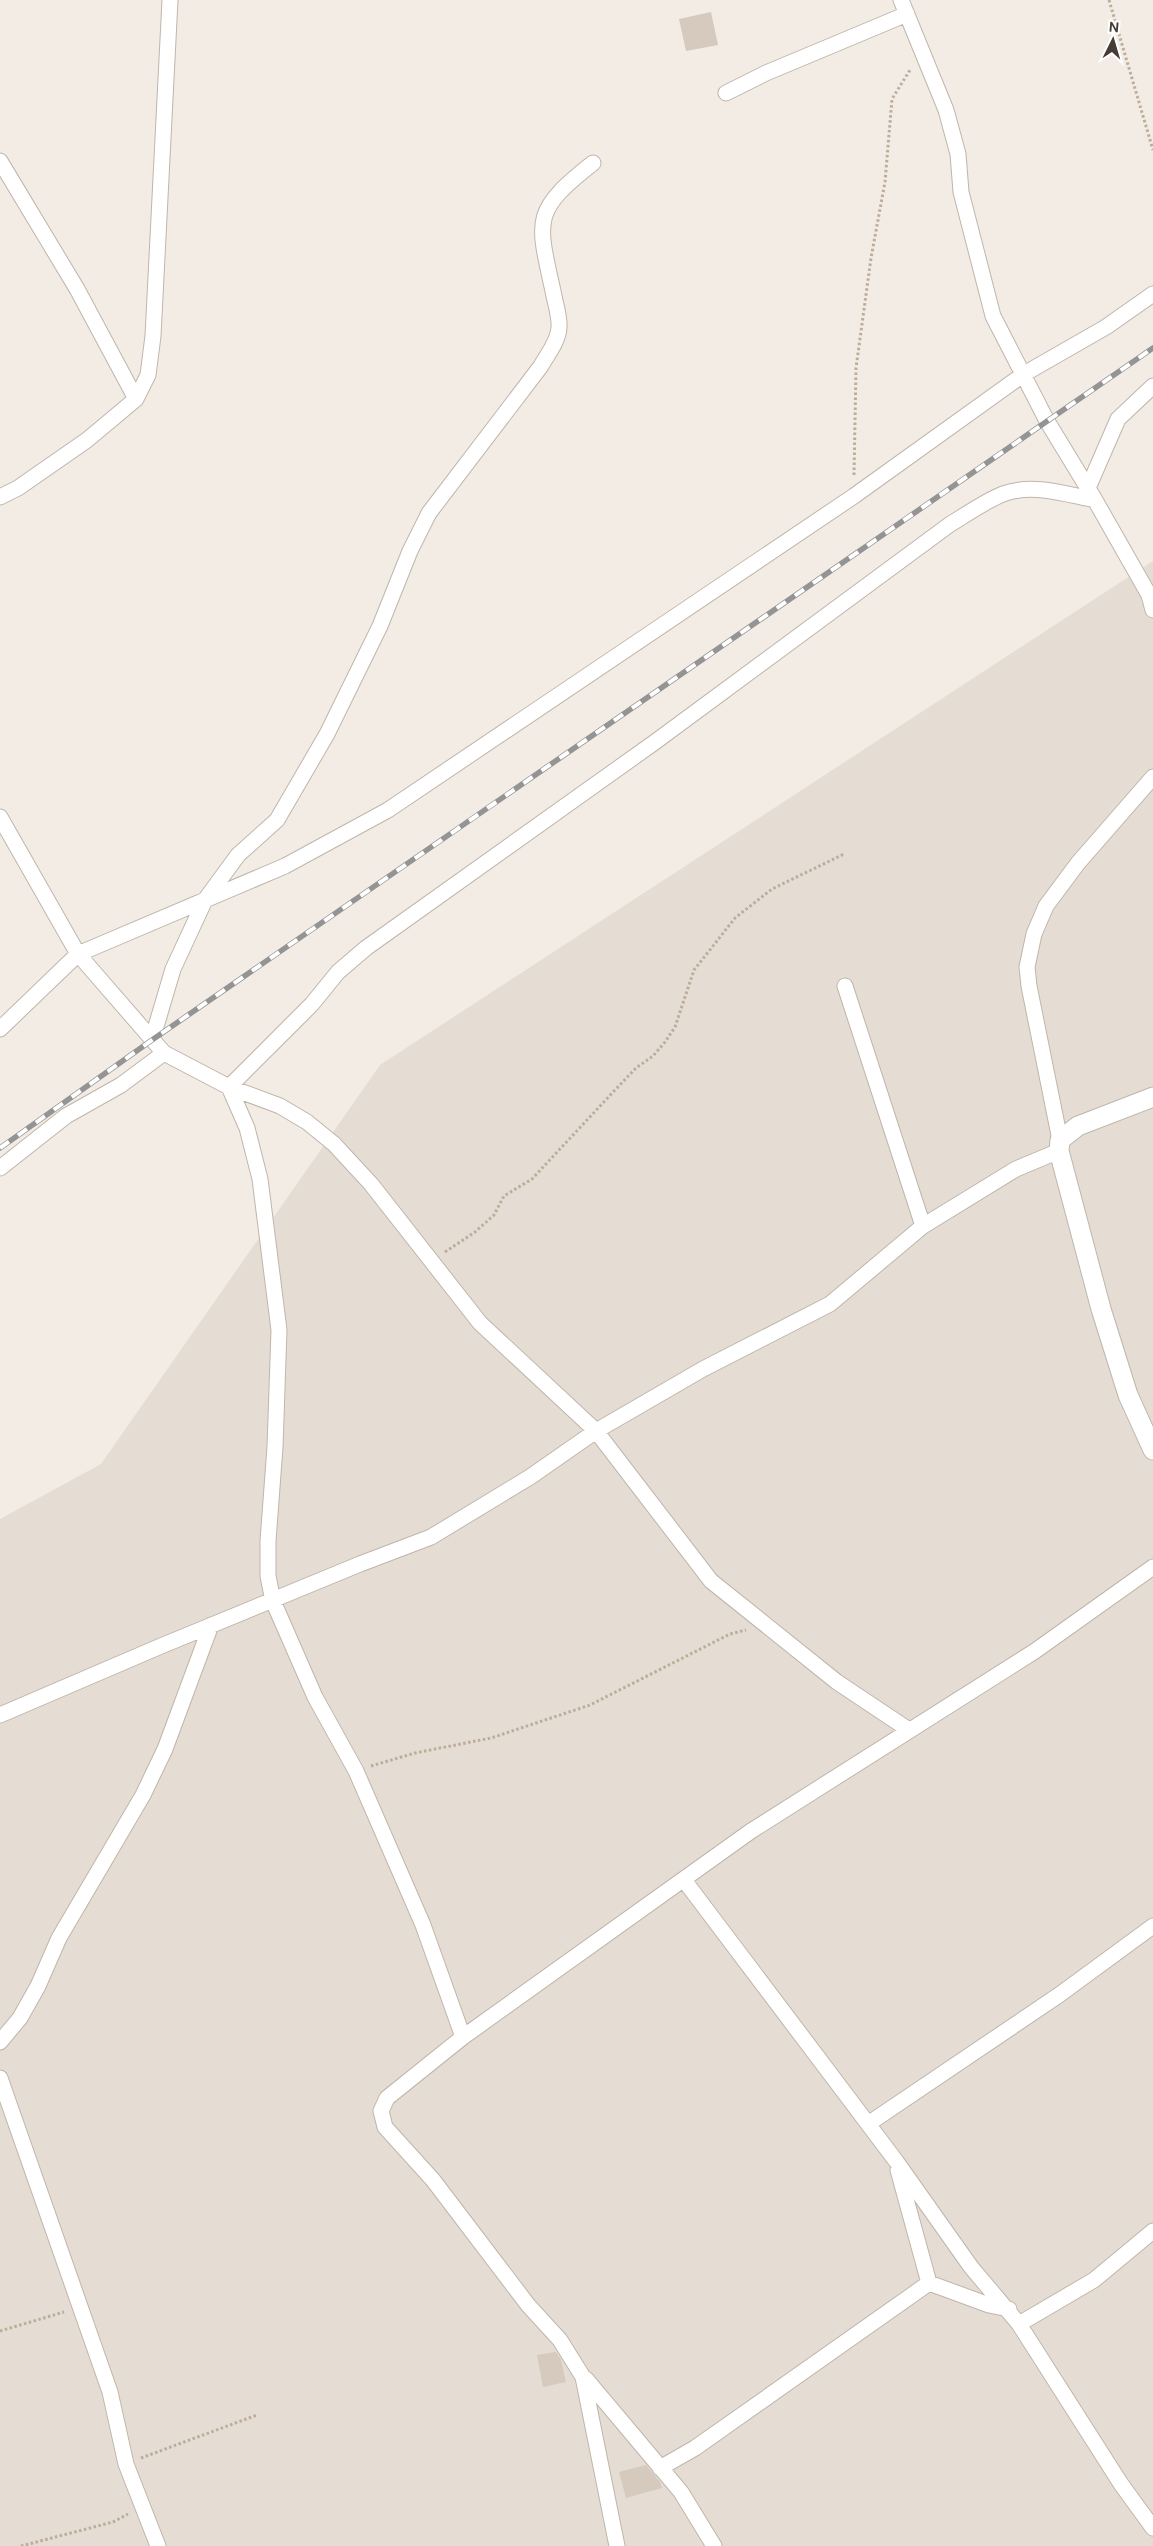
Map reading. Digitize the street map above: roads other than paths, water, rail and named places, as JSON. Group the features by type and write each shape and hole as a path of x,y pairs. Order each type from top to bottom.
{"street":[{"path":"0,497 18,488 87,440 136,399 148,375 152,336 170,0"},
{"path":"901,0 946,110 958,154 961,192 993,316 1047,421 1092,494 1149,595 1153,610"},
{"path":"726,93 907,14"},
{"path":"0,161 77,289 136,399"},
{"path":"152,1040 173,969 205,900 238,855 277,820 331,726 380,626 410,551 429,513 541,366 556,340 559,319 541,238 542,222 545,212 561,189 593,163"},
{"path":"0,1029 78,954 285,866 388,810 854,496 1024,374 1106,327 1153,294"},
{"path":"1092,494 1118,419 1153,386"},
{"path":"229,1087 312,1004 338,972 366,948 655,742 949,525 1001,495 1019,490 1040,489 1092,494"},
{"path":"1153,777 1078,864 1046,906 1034,934 1027,968 1059,1146 1101,1309 1128,1395 1153,1450"},
{"path":"0,817 78,954 164,1053 229,1087 280,1106 307,1122 334,1144 371,1184 480,1324 596,1431 711,1581 837,1682 910,1730"},
{"path":"845,986 923,1226"},
{"path":"0,1168 66,1116 121,1085 164,1053"},
{"path":"229,1087 247,1128 260,1178 279,1330 275,1447 268,1541 268,1576 273,1601 316,1697 356,1771 423,1925 462,2036"},
{"path":"0,1715 211,1625 431,1537 530,1477 596,1431 703,1369 830,1304 923,1226 1016,1169 1059,1146 1078,1126 1153,1097"},
{"path":"714,2546 681,2492 584,2377 560,2340 528,2305 433,2180 385,2127 381,2111 387,2098 462,2036 751,1831 1036,1651 1153,1567"},
{"path":"0,2042 20,2018 38,1986 59,1938 143,1795 165,1749 211,1625"},
{"path":"684,1880 896,2161 971,2267 1019,2324 1116,2476 1153,2528"},
{"path":"868,2124 1059,1994 1153,1926"},
{"path":"0,2078 110,2392 126,2464 158,2546"},
{"path":"896,2161 929,2283"},
{"path":"1019,2324 1094,2280 1153,2231"},
{"path":"660,2468 695,2448 929,2283"},
{"path":"929,2283 1008,2310"},
{"path":"584,2377 617,2546"}],"railway":[{"path":"0,1148 152,1040 1153,348"}]}
